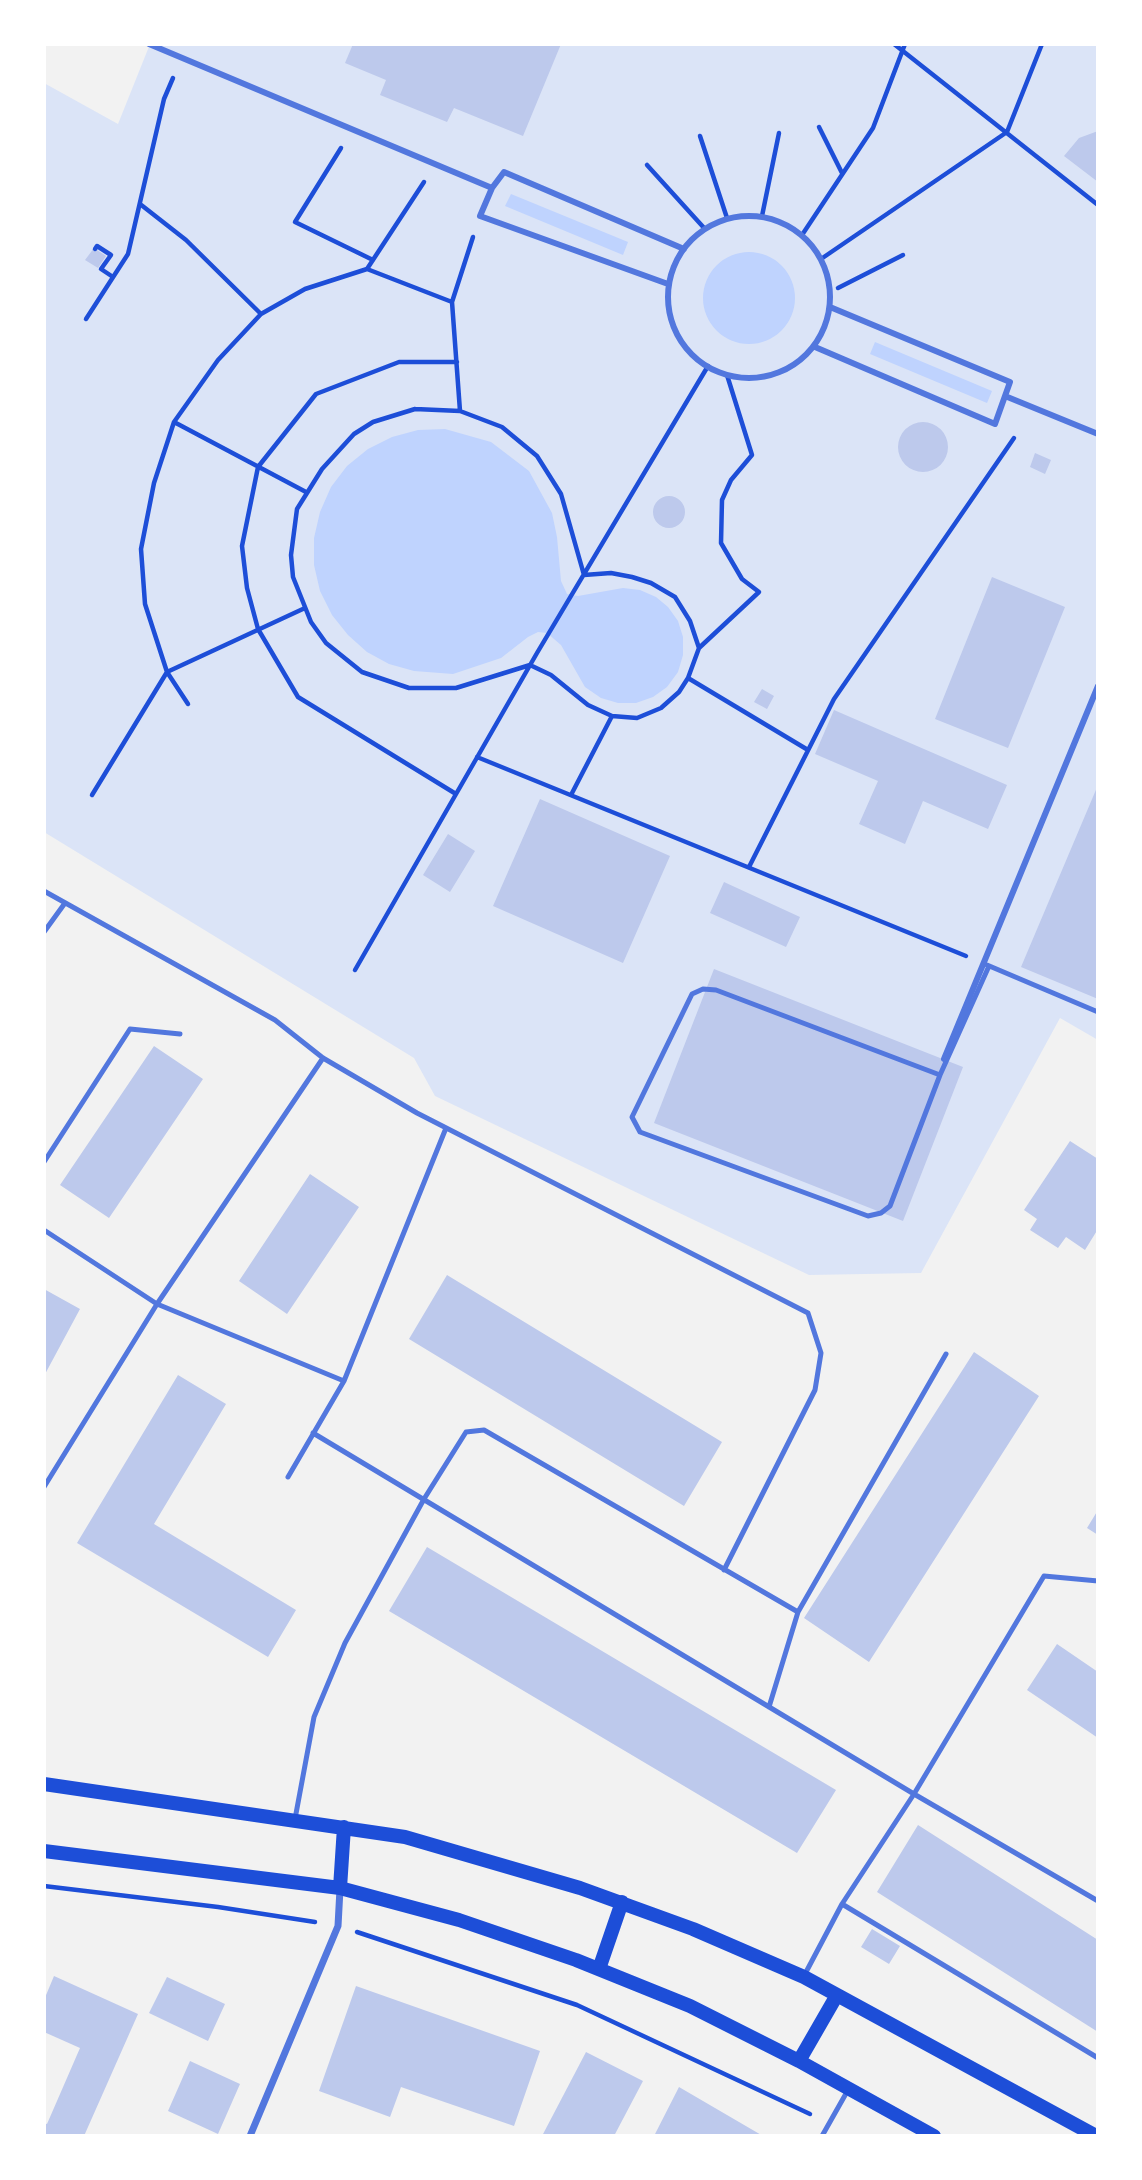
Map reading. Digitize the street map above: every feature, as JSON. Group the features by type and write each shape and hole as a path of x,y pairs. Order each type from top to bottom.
{"main road":[{"path":"44,1784 405,1837 464,1852 622,1902 749,1952 804,1977 1096,2136"},
{"path":"340,1888 344,1827"},
{"path":"44,1851 340,1888 459,1920 599,1969 690,2006 799,2061 934,2136"},
{"path":"599,1969 622,1902"},
{"path":"799,2061 837,1994"}],"street":[{"path":"149,44 492,188"},
{"path":"668,284 480,216 492,188 504,172 684,249"},
{"path":"742,215 762,216 794,228 802,235 827,270 831,292 827,323 815,347 795,365 770,376 743,378 727,375 694,358 678,336 668,311 668,284 677,258 684,249 705,229 727,218 742,215"},
{"path":"815,347 995,424 1010,382 830,307"},
{"path":"1005,396 1098,434"},
{"path":"944,1059 987,964 1098,685"},
{"path":"250,2136 338,1926 340,1888"}],"lane":[{"path":"44,891 275,1020 323,1058 446,1128 808,1313 821,1353 815,1390 724,1570"},
{"path":"44,932 65,903"},
{"path":"940,1075 716,990 703,989 692,994 632,1117 640,1132 868,1216 881,1213 890,1206 940,1075 987,964 1098,1012"},
{"path":"44,1161 130,1029 180,1034"},
{"path":"44,1487 157,1304 323,1058"},
{"path":"288,1476 344,1381 446,1128"},
{"path":"44,1230 157,1304 344,1381"},
{"path":"769,1707 797,1612 946,1354"},
{"path":"295,1820 314,1717 345,1643 424,1499 466,1432 484,1430 797,1612"},
{"path":"313,1433 914,1794 1098,1901"},
{"path":"804,1977 842,1903 914,1794 1044,1576 1098,1581"},
{"path":"842,1903 1098,2058"},
{"path":"822,2136 849,2088"}],"path":[{"path":"894,44 1098,205"},
{"path":"802,235 873,128 905,44"},
{"path":"821,259 1007,132 1042,44"},
{"path":"86,319 128,254 164,99 181,58"},
{"path":"819,127 842,174"},
{"path":"352,130 295,222 373,260"},
{"path":"762,216 779,133"},
{"path":"700,136 727,218"},
{"path":"188,704 167,672 145,604 141,549 154,483 174,422 218,360 261,313 305,289 367,269 435,164"},
{"path":"648,165 705,229"},
{"path":"140,204 186,240 261,313"},
{"path":"460,411 453,302 480,216"},
{"path":"95,249 97,246 111,255 101,269 113,277"},
{"path":"831,292 903,255"},
{"path":"367,269 453,302"},
{"path":"456,794 298,697 258,629 247,588 242,546 258,467 317,394 399,362 457,362"},
{"path":"355,970 537,653 708,366"},
{"path":"584,575 561,494 537,456 502,427 460,411 415,409 373,422 338,450 306,492 297,509 291,555 293,577 305,608 326,643 362,673 384,682 432,690 456,688 530,665 551,675 588,705 612,716 637,719 661,708 680,692 699,648 759,592 742,579 721,543 722,500 731,480 752,455 727,375"},
{"path":"749,867 834,699 1035,408"},
{"path":"174,422 306,492"},
{"path":"584,575 611,573 641,580 675,597 690,621 699,648"},
{"path":"92,796 167,672 305,608"},
{"path":"688,678 808,750"},
{"path":"572,795 612,716"},
{"path":"477,757 987,964"},
{"path":"44,1886 218,1907 338,1926 577,2005 829,2124"}],"shaded area":[{"path":"150,44 1098,44 1098,1040 1060,1018 921,1273 809,1275 435,1096 414,1058 44,832 44,83 118,124"}],"water":[{"path":"511,194 628,242 623,255 505,206"},
{"path":"749,252 767,256 781,266 791,280 795,298 791,316 781,330 767,340 749,344 731,340 717,330 707,316 703,298 707,280 717,266 731,256"},
{"path":"875,342 992,391 987,403 870,354"},
{"path":"445,429 491,442 529,471 552,513 561,581 567,594 578,596 623,588 640,590 656,597 668,607 678,621 683,637 683,655 678,672 667,687 653,697 636,703 618,703 601,698 585,687 561,645 547,633 538,632 528,637 501,658 453,674 414,671 389,664 367,652 348,635 332,615 320,591 314,565 314,538 320,512 331,487 347,466 368,449 392,437 418,430"}],"building":[{"path":"353,44 561,44 523,136 454,108 447,122 380,95 386,80 345,63"},
{"path":"1098,131 1098,182 1064,156 1079,138"},
{"path":"94,248 106,256 98,268 85,260"},
{"path":"923,422 940,430 948,447 940,464 923,472 906,464 898,447 906,430"},
{"path":"1035,453 1051,460 1045,474 1030,467"},
{"path":"669,496 681,500 685,512 681,524 669,528 657,524 653,512 657,500"},
{"path":"992,577 1065,607 1008,748 935,719"},
{"path":"762,689 774,696 767,709 754,702"},
{"path":"834,710 1007,785 988,829 923,801 905,844 859,824 878,781 815,754"},
{"path":"1098,785 1098,999 1021,967"},
{"path":"540,799 670,856 623,963 493,906"},
{"path":"448,834 475,851 450,892 423,875"},
{"path":"724,882 800,917 786,947 710,913"},
{"path":"714,969 963,1067 903,1221 654,1123"},
{"path":"154,1046 203,1079 109,1218 60,1185"},
{"path":"1070,1141 1098,1159 1098,1229 1085,1250 1066,1237 1058,1248 1030,1230 1037,1219 1024,1210"},
{"path":"310,1174 359,1207 287,1314 239,1281"},
{"path":"447,1275 722,1442 684,1506 409,1339"},
{"path":"44,1289 80,1309 44,1376"},
{"path":"974,1352 1039,1396 869,1662 804,1618"},
{"path":"178,1375 226,1404 154,1524 296,1610 268,1657 77,1543"},
{"path":"1098,1510 1098,1535 1087,1528"},
{"path":"427,1547 836,1790 797,1853 389,1611"},
{"path":"1057,1644 1098,1672 1098,1738 1027,1690"},
{"path":"918,1825 1098,1940 1098,2032 877,1892"},
{"path":"872,1929 900,1946 889,1964 861,1947"},
{"path":"54,1976 138,2014 84,2136 44,2136 44,2123 47,2124 80,2048 44,2032 44,2000"},
{"path":"167,1977 225,2004 208,2041 149,2013"},
{"path":"356,1986 540,2051 514,2126 401,2087 390,2117 319,2091"},
{"path":"586,2052 643,2081 614,2136 542,2136"},
{"path":"190,2061 240,2084 218,2134 168,2111"},
{"path":"679,2087 763,2136 654,2136"}]}
